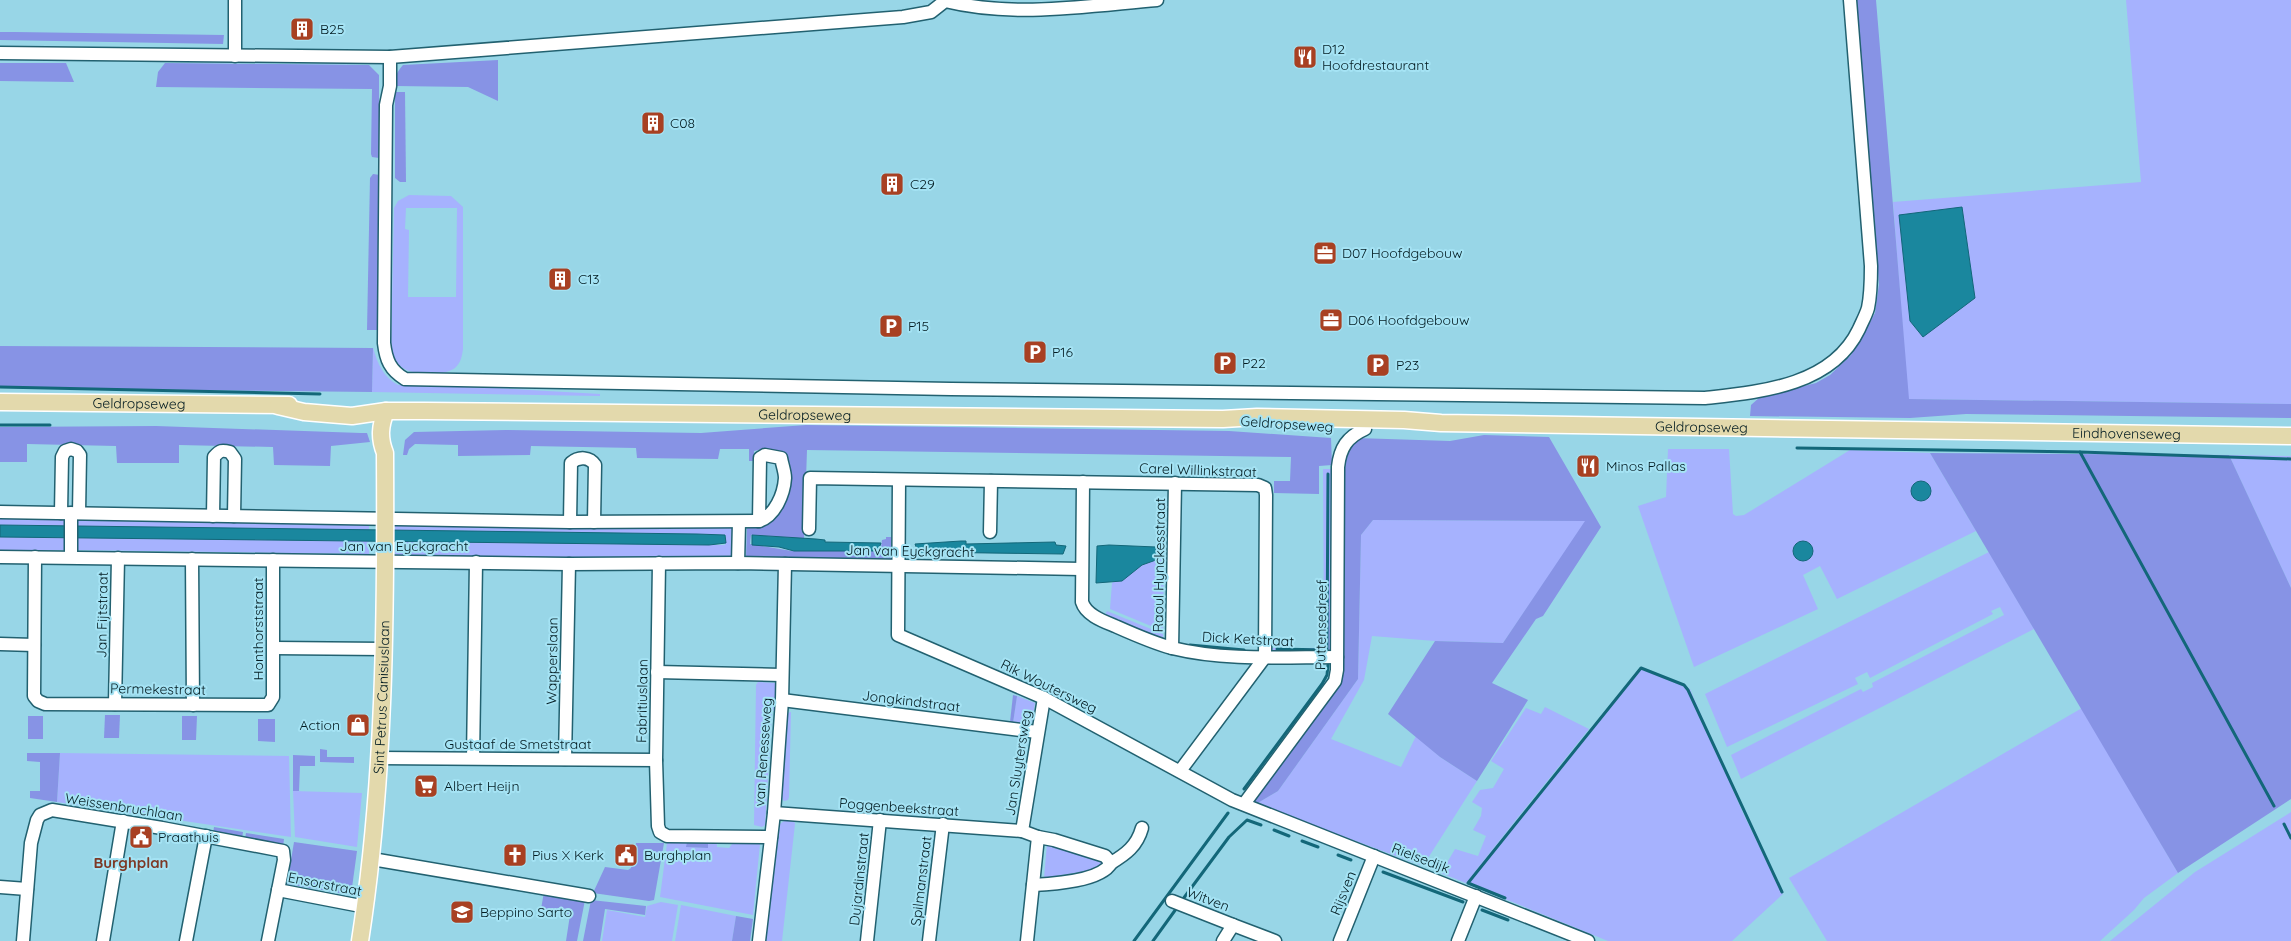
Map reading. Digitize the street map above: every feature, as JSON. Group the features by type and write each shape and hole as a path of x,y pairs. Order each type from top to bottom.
{"main road":[{"name":"Geldropseweg","path":"0,402 278,406 304,412 352,416 386,412 1223,419 1266,417 1404,420 1607,430 1963,431"},
{"name":"Sint Petrus Canisiuslaan","path":"360,941 372,859 379,758 384,649 386,453 390,442 391,429 386,412"},
{"name":"Geldropseweg","path":"1223,419 1256,424 1365,429 1403,428 1441,423"},
{"name":"Eindhovenseweg","path":"1963,431 2291,436"}],"street":[{"path":"235,0 235,56"},
{"path":"0,53 385,57 903,18 931,12 945,2 966,7 1032,10 1157,0"},
{"path":"385,57 390,86 386,105 384,343 385,356 389,364 396,373 405,379 951,389 1705,398 1746,393 1790,383 1831,364 1847,350 1868,310 1871,266 1850,0"},
{"name":"Puttensedreef","path":"1244,804 1332,687 1336,675 1338,467 1341,449 1344,444 1352,436 1365,429"},
{"path":"213,516 214,457 219,451 223,450 230,452 235,459 234,516"},
{"path":"765,455 781,458 785,478 780,497 770,515 759,521 760,458 765,455"},
{"path":"570,522 572,463 587,458 592,460 595,465 594,522"},
{"name":"Carel Willinkstraat","path":"809,529 810,478 1258,485 1265,488 1266,495 1265,657"},
{"path":"898,567 899,480"},
{"path":"990,532 991,481"},
{"name":"Dick Ketstraat","path":"1083,482 1082,602 1089,613 1125,630 1172,648 1223,656 1337,657"},
{"name":"Raoul Hynckesstraat","path":"1172,648 1175,483"},
{"name":"Jan van Eyckgracht","path":"0,512 70,515 234,516 385,522 759,521"},
{"path":"70,515 71,554"},
{"path":"738,522 738,563"},
{"name":"Jan van Eyckgracht","path":"0,557 71,554 118,558 273,560 385,555 476,562 569,564 738,563 1081,569"},
{"path":"0,644 34,645 35,557"},
{"name":"Jan Fijtstraat","path":"115,704 118,558"},
{"path":"192,559 192,705"},
{"name":"Honthorststraat","path":"273,560 273,697"},
{"path":"474,758 476,562"},
{"name":"Fabritiuslaan","path":"659,563 656,760 658,826 660,832 667,836 771,837"},
{"name":"Wapperslaan","path":"565,759 569,564"},
{"name":"van Renesseweg","path":"759,941 774,813 782,700 781,676 785,564"},
{"name":"Rik Woutersweg","path":"898,567 898,635 1044,698 1232,800 1244,804"},
{"name":"Permekestraat","path":"34,645 34,696 38,701 45,704 268,705 273,697"},
{"path":"274,648 384,649"},
{"path":"1180,771 1265,657"},
{"path":"657,672 781,676"},
{"name":"Jan Sluytersweg","path":"1044,698 1022,831 1105,856 1111,863"},
{"name":"Jongkindstraat","path":"782,700 1037,732"},
{"name":"Gustaaf de Smetstraat","path":"379,758 656,760"},
{"name":"Rielsedijk","path":"1244,804 1588,941"},
{"name":"Weissenbruchlaan","path":"27,889 32,834 40,814 52,810 123,821 283,851 284,860 278,890"},
{"name":"Poggenbeekstraat","path":"774,813 1022,831"},
{"name":"Dujardinstraat","path":"867,941 880,820"},
{"path":"103,941 123,821"},
{"name":"Spilmanstraat","path":"929,941 943,824"},
{"path":"1033,885 1096,875 1127,853 1137,843 1142,828"},
{"path":"186,941 206,836"},
{"path":"1026,941 1038,837"},
{"name":"Rijsven","path":"1340,941 1374,856"},
{"path":"372,859 589,896"},
{"path":"0,886 27,889 23,941"},
{"path":"268,941 278,890"},
{"name":"Ensorstraat","path":"278,890 366,907"},
{"path":"1458,941 1476,896"},
{"name":"Witven","path":"1172,901 1275,941"},
{"name":"Witven","path":"1223,941 1233,925"}],"shaded area":[{"path":"1856,0 1876,0 1909,399 2291,404 2291,418 1966,414 1910,418 1750,416 1751,405 1760,397 1816,383 1830,375 1851,355 1875,313 1879,284"},
{"path":"2126,0 2291,0 2291,404 1908,399 1893,202 2141,182"},
{"path":"0,32 224,35 223,44 0,40"},
{"path":"498,60 498,101 468,87 396,86 396,75 403,65"},
{"path":"0,63 66,63 74,82 0,81"},
{"path":"165,63 369,65 379,75 379,158 372,157 371,154 372,89 156,87 158,72"},
{"path":"395,92 405,92 406,182 400,182 395,178"},
{"path":"373,174 380,175 379,330 367,330 370,178"},
{"path":"409,195 451,196 463,207 463,349 461,359 456,367 437,374 414,372 403,368 391,352 394,208 398,201","holes":["406,208 457,208 456,297 408,297 409,230 405,229"]},
{"path":"1962,207 1975,298 1923,337 1910,321 1899,215"},
{"path":"0,346 373,348 372,392 0,388"},
{"path":"373,348 382,370 388,378 398,385 496,388 600,394 600,396 372,392"},
{"path":"806,425 1229,431 1331,438 1332,465 1319,466 1319,494 1274,493 1274,481 1290,481 1291,457 807,450 804,539 751,535 750,544 792,551 878,551 881,548 882,540 886,539 886,537 891,537 891,559 746,558 747,527 761,526 772,520 777,513 788,485 789,460 777,451 764,449 754,451 754,461 749,461 749,449 720,449 718,459 637,458 636,448 531,446 530,455 458,456 458,445 415,444 409,449 407,455 403,455 405,440 414,432 506,430 701,433"},
{"path":"156,426 367,433 370,442 331,446 330,466 274,465 273,447 179,445 179,463 117,463 116,446 27,444 27,462 0,462 0,427"},
{"path":"1484,435 1549,437 1601,527 1543,616 1536,619 1492,683 1528,700 1477,781 1440,757 1388,714 1435,641 1503,643 1585,521 1373,520 1361,535 1358,679 1278,791 1256,804 1254,800 1337,688 1342,460 1356,438 1450,441"},
{"path":"1668,449 1729,449 1733,514 1736,516 1744,515 1850,450 1930,453 1976,531 1837,599 1820,566 1803,575 1818,609 1694,667 1638,506 1666,497","holes":["1921,481 1927,483 1921,501 1915,498","1799,542 1811,555 1803,560 1793,553 1794,547"]},
{"path":"1930,453 2229,455 2291,588 2291,799 2178,873"},
{"path":"2229,455 2291,456 2291,588"},
{"path":"1323,469 1332,469 1332,651 1329,653 1274,652 1272,648 1324,648"},
{"path":"1921,481 1928,484 1931,491 1928,498 1921,501 1914,498 1911,491 1914,484"},
{"path":"0,517 64,518 65,526 0,525"},
{"path":"78,518 369,524 369,530 77,526"},
{"path":"1373,520 1586,521 1503,643 1435,641 1372,636 1364,680 1331,739 1401,767 1416,736 1440,757 1477,781 1423,866 1256,804 1278,791 1358,679 1361,535"},
{"path":"395,523 732,526 731,558 398,556 395,554 395,541 725,545 726,537 725,535 697,534 395,530"},
{"path":"0,525 697,534 725,535 726,543 709,545 0,537"},
{"path":"752,535 816,539 825,540 825,542 881,543 878,551 794,551 779,547 752,545"},
{"path":"0,537 64,537 64,550 0,550"},
{"path":"77,537 369,541 369,554 77,550"},
{"path":"966,541 966,544 1055,542 1056,545 1066,546 1063,554 918,552 915,544"},
{"path":"1803,541 1810,544 1813,551 1810,558 1803,561 1796,558 1793,551 1796,544"},
{"path":"1157,542 1164,542 1163,631 1110,609 1112,583 1142,565 1156,560"},
{"path":"1097,546 1156,547 1156,560 1142,565 1122,581 1096,583"},
{"path":"1989,552 2034,629 1741,779 1731,755 1861,689 1863,692 1873,687 1872,683 2004,615 2000,607 1991,611 1993,614 1870,678 1867,672 1855,678 1858,684 1727,747 1705,694"},
{"path":"1107,611 1163,634 1163,640 1104,617"},
{"path":"1642,667 1690,689 1743,813 1783,894 1732,941 1608,941 1441,873 1455,849 1478,856 1486,836 1473,830 1481,816 1482,808 1472,802 1480,790 1493,788 1504,769 1491,761 1526,708 1541,714 1545,707 1589,729 1466,882"},
{"path":"758,682 776,683 776,711 772,711 765,825 762,827 754,825 756,685"},
{"path":"1013,695 1017,696 1013,723 1010,722"},
{"path":"1017,696 1035,703 1031,724 1013,723"},
{"path":"2082,708 2178,873 2144,898 2134,910 2100,941 1827,941 1789,878"},
{"path":"791,712 789,797 788,800 784,801 782,798 787,713"},
{"path":"105,715 120,715 119,738 104,738"},
{"path":"28,716 43,716 43,739 28,739"},
{"path":"182,716 197,716 196,740 182,740"},
{"path":"258,719 275,719 275,742 258,741"},
{"path":"320,749 327,750 327,757 354,757 354,763 320,762"},
{"path":"27,753 60,753 57,802 30,798 30,791 40,791 40,762 27,761"},
{"path":"60,753 289,756 291,837 57,802"},
{"path":"293,755 315,756 315,766 300,766 299,791 293,791"},
{"path":"293,791 362,793 357,847 295,837"},
{"path":"2291,812 2291,941 2110,941 2195,872"},
{"path":"784,821 794,821 795,824 782,941 766,941 780,824"},
{"path":"214,827 243,832 242,839 213,834"},
{"path":"246,833 284,839 283,847 245,839"},
{"path":"294,842 357,851 351,895 287,884"},
{"path":"687,842 687,847 707,848 708,843 717,843 717,847 729,848 733,843 760,844 753,915 660,897 667,843"},
{"path":"687,842 708,843 708,848 686,847"},
{"path":"636,843 664,843 654,900 649,901 593,893 605,867 628,870 631,868"},
{"path":"1047,844 1102,861 1103,868 1044,878"},
{"path":"544,892 585,900 577,941 566,941 570,915 541,909"},
{"path":"591,900 646,906 645,915 605,909 600,941 583,941"},
{"path":"661,902 678,905 672,941 602,941 607,910 645,917 647,906"},
{"path":"681,905 736,916 732,941 675,941"},
{"path":"736,916 753,919 750,941 732,941"}],"waterway":[{"path":"0,387 320,394"},
{"path":"0,425 50,425"},
{"path":"1797,448 2080,452"},
{"path":"2274,806 2080,452 2291,459"},
{"path":"1277,649 1327,650 1328,474"},
{"path":"1190,645 1244,650"},
{"path":"1244,789 1322,684 1327,675 1328,665"},
{"path":"1505,898 1468,883 1641,668 1684,685 1688,690 1782,892"},
{"path":"1134,941 1228,813"},
{"path":"1183,899 1229,837 1247,820 1261,825"},
{"path":"2284,824 2291,838"},
{"path":"1274,830 1289,836"},
{"path":"1302,841 1318,847"},
{"path":"1338,855 1351,860"},
{"path":"1383,872 1463,902"},
{"path":"1153,941 1176,909"},
{"path":"1482,910 1508,920"}],"place":[{"name":"B25","path":"302,29"},
{"name":"D12 Hoofdrestaurant","path":"1305,57"},
{"name":"C08","path":"653,123"},
{"name":"C29","path":"892,184"},
{"name":"D07 Hoofdgebouw","path":"1325,253"},
{"name":"C13","path":"560,279"},
{"name":"D06 Hoofdgebouw","path":"1331,320"},
{"name":"P15","path":"891,326"},
{"name":"P16","path":"1035,352"},
{"name":"P22","path":"1225,363"},
{"name":"P23","path":"1378,365"},
{"name":"Minos Pallas","path":"1588,466"},
{"name":"Action","path":"358,725"},
{"name":"Albert Heijn","path":"426,786"},
{"name":"Praathuis","path":"141,837"},
{"name":"Pius X Kerk","path":"515,855"},
{"name":"Burghplan","path":"626,855"},
{"name":"Beppino Sarto","path":"462,912"}],"district":[{"name":"Burghplan","path":"131,862"}]}
